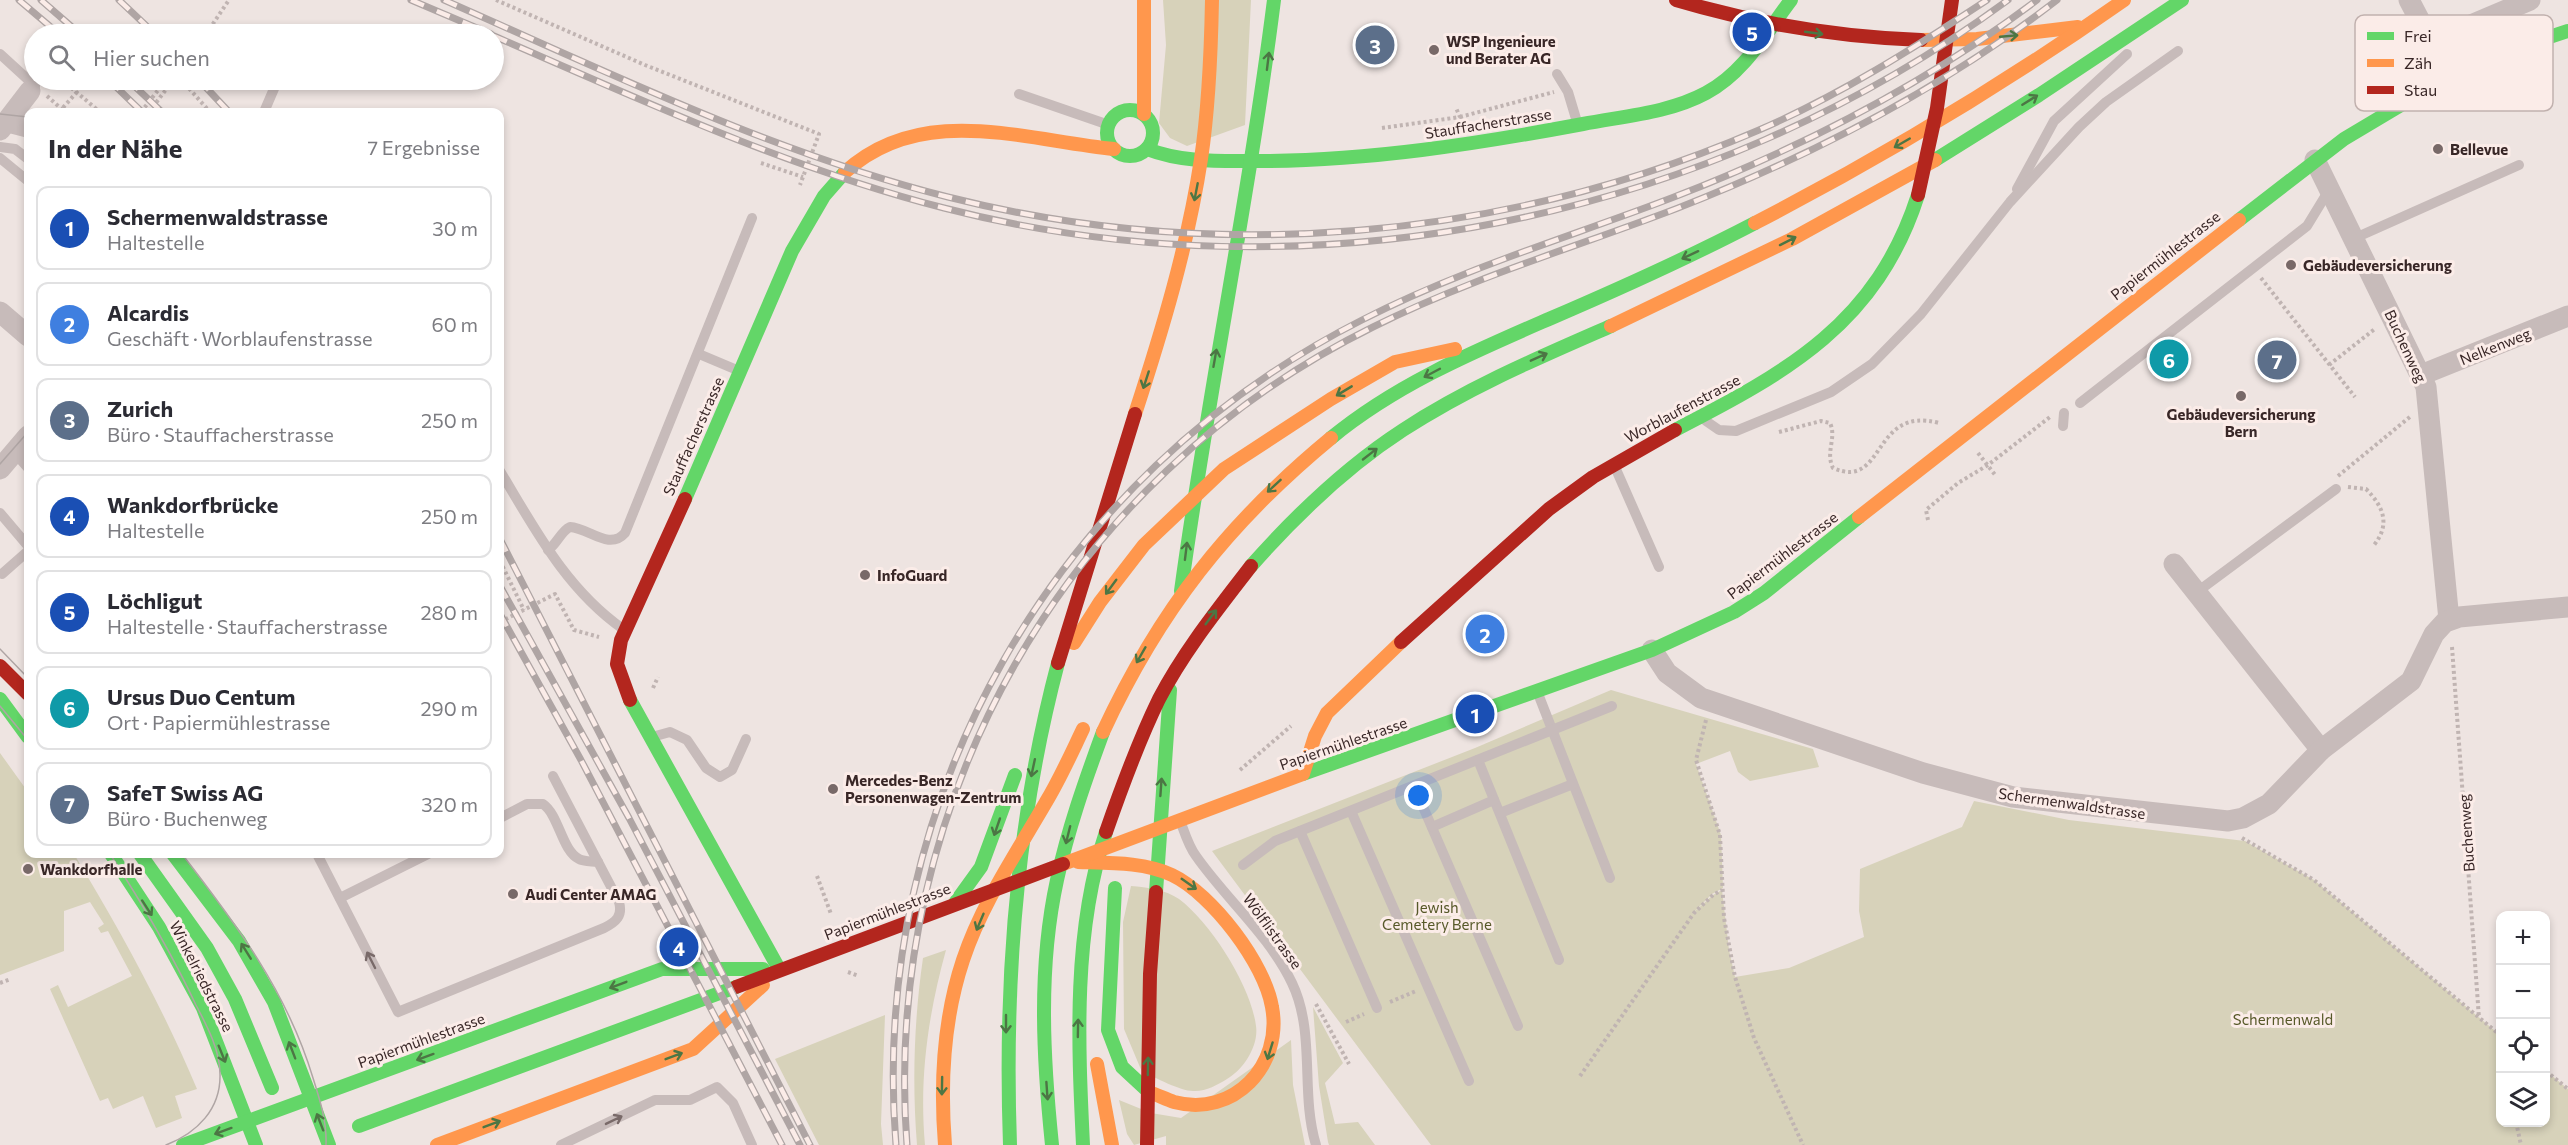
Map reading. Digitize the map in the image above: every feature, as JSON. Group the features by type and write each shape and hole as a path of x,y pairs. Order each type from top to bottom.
{"main road":[{"path":"1144,0 1144,114 1153,131 1147,149"},
{"path":"1010,1145 1006,1041 1010,932 1031,777 1072,611 1180,262 1203,159 1208,113 1212,0"},
{"path":"1177,625 1201,446 1259,118 1274,0"},
{"path":"1676,0 1756,22 1813,33 1866,39 1922,41 2025,35 2134,14 2182,0"},
{"name":"Stauffacherstrasse","path":"779,969 626,693 618,669 618,651 807,225 825,195 841,176 856,163 888,143 939,130 998,132 1089,148 1114,149 1130,156 1147,149 1168,157 1288,162 1445,147 1578,125 1670,106 1713,88 1752,56 1791,0"},
{"name":"Worblaufenstrasse","path":"1303,774 1321,723 1341,698 1519,532 1570,493 1614,464 1762,385 1807,356 1846,321 1880,278 1905,230 1917,194 1938,113 1952,0"},
{"path":"1052,1145 1044,1023 1046,969 1056,884 1077,800 1105,726 1135,665 1171,605 1207,556 1237,523 1271,488 1316,449 1407,387 1504,339 1743,230 1883,154 1988,91 2124,0"},
{"path":"1083,1145 1078,1025 1087,918 1105,840 1126,768 1171,675 1202,628 1266,549 1324,490 1380,446 1470,390 1736,267 1890,186 1981,131 2182,0"},
{"path":"1114,149 1108,137 1109,125 1114,116 1125,110 1144,114"},
{"name":"Papiermühlestrasse","path":"437,1145 693,1049 746,991 779,969 1303,774 1652,650 1734,612 1764,592 2315,160 2388,111"},
{"path":"949,906 981,867 1034,726 1077,638 1144,545 1224,468 1331,399 1395,362 1504,339"},
{"path":"1296,540 1324,490"},
{"path":"1141,633 1171,605"},
{"path":"1147,1145 1156,869 1174,647"},
{"path":"0,666 24,690"},
{"path":"0,680 24,708"},
{"path":"1148,777 1185,697"},
{"path":"0,699 24,732"},
{"path":"945,1145 942,1094 944,1051 963,960 987,904 1061,776 1087,720"},
{"path":"1112,1145 1100,1090 1097,1045 1104,927 1131,824"},
{"name":"Winkelriedstrasse","path":"114,858 178,960 203,1008 256,1145"},
{"name":"Winkelriedstrasse","path":"143,858 207,948 235,999 272,1088"},
{"path":"176,858 226,921 253,963 274,1002 328,1145"},
{"path":"1067,861 1135,865 1173,873 1195,888 1233,933 1266,987 1273,1008 1275,1028 1272,1051 1262,1071 1248,1089 1228,1102 1203,1110 1158,1105 1135,1089 1119,1070 1111,1050 1108,1030 1115,888"},
{"name":"Papiermühlestrasse","path":"183,1145 662,969 779,969"},
{"name":"Papiermühlestrasse","path":"358,1126 692,1005 746,991"}],"street":[{"path":"2409,0 2417,15"},
{"path":"2495,15 2530,0"},
{"path":"1,135 30,91"},
{"name":"Buchenweg","path":"2315,160 2421,375 2427,398 2449,620"},
{"path":"0,312 24,333"},
{"name":"Nelkenweg","path":"2421,375 2568,316"},
{"path":"0,469 21,444"},
{"path":"2174,564 2321,750"},
{"path":"2449,620 2568,607"},
{"name":"Schermenwaldstrasse","path":"1652,650 1664,669 1676,680 1712,702 1923,773 1979,789 2071,805 2215,820 2243,818 2269,804 2321,750 2410,681 2434,634 2449,620"}],"lane":[{"path":"2143,40 2187,0"},
{"path":"2010,202 2054,121 2134,48"},
{"path":"1701,417 1719,430 1727,432 1767,419 1831,392 1872,364 1921,314 2010,202 2106,102 2178,51"},
{"path":"0,54 24,76"},
{"path":"1557,74 1566,89 1578,125"},
{"path":"266,108 273,90"},
{"path":"1019,94 1109,125"},
{"path":"1,135 17,121 24,121"},
{"path":"1,135 15,128 24,131"},
{"path":"1,135 24,156"},
{"path":"0,158 24,178"},
{"path":"2355,238 2519,165"},
{"path":"2080,403 2307,226 2330,188"},
{"path":"548,550 559,540 563,531 570,527 608,541 616,540 625,533 752,219"},
{"path":"699,354 740,372"},
{"path":"2064,413 2064,426"},
{"path":"1614,464 1659,567"},
{"path":"504,478 548,550 581,594 626,631"},
{"path":"2197,592 2336,489"},
{"path":"0,513 24,541"},
{"path":"3,574 24,555"},
{"path":"1537,691 1610,879"},
{"path":"1243,865 1275,841 1612,706"},
{"path":"651,738 670,732 687,740 706,768 720,777 732,770 746,738"},
{"path":"1478,760 1559,960"},
{"path":"319,858 398,1012 613,923 621,910 619,902 553,776"},
{"path":"1500,813 1573,784"},
{"path":"1414,786 1518,1026"},
{"path":"1432,827 1494,800"},
{"path":"504,816 528,804 543,804 550,811 572,853 579,859 598,862"},
{"path":"1351,811 1469,1081"},
{"name":"Wölflistrasse","path":"1180,820 1194,855 1240,908 1279,960 1293,984 1303,1017 1309,1115 1316,1145"},
{"path":"1300,831 1377,1008"},
{"path":"340,898 420,858"},
{"path":"561,1145 656,1100 690,1100 717,1087 732,1103 752,1145"}],"path":[{"path":"213,24 229,0"},
{"path":"496,0 655,69 819,134"},
{"path":"1460,117 1566,89"},
{"path":"74,90 95,108"},
{"path":"144,108 158,90"},
{"path":"152,108 166,90"},
{"path":"190,90 206,108"},
{"path":"63,108 77,92"},
{"path":"761,163 803,177"},
{"path":"2253,268 2355,397"},
{"path":"2329,365 2382,323"},
{"path":"2374,544 2383,534 2385,515 2377,500 2366,489 2352,486 2336,489 2330,482 2419,409 2427,398"},
{"path":"1928,520 1926,510 1958,483 1988,465 2046,419 2064,413"},
{"path":"1767,419 1775,432 1821,421 1830,423 1834,432 1828,458 1833,468 1844,472 1856,472 1868,464 1898,426 1913,420 1947,425 1958,438"},
{"path":"504,569 524,610"},
{"path":"504,620 555,594 574,630"},
{"name":"Buchenweg","path":"2452,647 2480,1018"},
{"path":"653,688 658,677"},
{"path":"1712,702 1698,745 1696,760 1720,835 1722,890 1729,950 1743,1006 1754,1038 1803,1145"},
{"path":"1233,778 1247,761 1295,723"},
{"path":"2245,841 2314,880 2496,1031"},
{"path":"817,876 831,914"},
{"path":"1580,1076 1694,913 1709,898 1722,890"},
{"path":"0,983 11,979"},
{"path":"1313,1000 1349,1064"},
{"path":"2548,1073 2568,1089"},
{"path":"2517,1127 2521,1145"}],"green space":[{"path":"1163,0 1251,0 1245,125 1187,146 1170,138 1159,123 1166,45"},
{"path":"1611,690 1813,749 1819,767 1750,781 1738,772 1730,751 1696,764 1721,835 1723,888 1712,894 1693,913 1722,890 1729,950 1735,977 1789,968 1864,937 1859,911 1860,869 1962,827 1974,801 2069,820 2245,841 2314,880 2496,1032 2496,1127 2550,1127 2550,1074 2568,1089 2568,1145 1431,1145 1212,851 1475,748"},
{"path":"0,753 24,786 24,858 76,858 155,998 197,1089 175,1096 182,1118 156,1128 143,1096 113,1109 108,1098 100,1101 50,989 58,985 68,1007 132,976 108,931 101,933 98,928 104,924 90,902 64,911 64,951 0,975"},
{"path":"1131,886 1168,893 1179,899 1204,923 1228,957 1253,1010 1256,1034 1249,1057 1233,1075 1211,1088 1188,1090 1142,1072 1124,1029 1123,922"},
{"path":"946,950 934,998 926,1047 923,1095 925,1145 917,1145 915,1052 923,958"},
{"path":"1313,1007 1343,1063 1325,1083 1335,1124 1358,1122 1375,1145 1329,1145 1319,1086"},
{"path":"885,1015 881,1124 883,1145 819,1145 775,1059"},
{"path":"1291,1040 1293,1085 1305,1145 1166,1145 1166,1136 1134,1145 1127,1134 1119,1100 1151,1113 1181,1118"}],"tram line":[{"path":"0,114 24,117"},
{"path":"0,464 24,437"},
{"path":"0,649 24,674"},
{"path":"0,706 24,735"},
{"path":"113,858 177,966 218,1056 219,1087 212,1109 188,1134 166,1145"},
{"path":"185,858 222,906 258,960 289,1016 302,1046 318,1095 324,1119 326,1145"}],"railway":[{"path":"19,0 47,24"},
{"path":"41,0 69,24"},
{"path":"119,0 144,24"},
{"path":"411,0 467,24"},
{"path":"444,0 498,24"},
{"path":"504,27 692,109 818,158 883,179 948,197 1050,218 1152,231 1256,235 1359,230 1462,217 1563,196 1662,167 1759,130 1819,102 1904,53 1987,0"},
{"path":"504,40 716,131 886,192 944,208 1082,235 1221,246 1361,242 1499,222 1635,188 1766,139 1891,77 2008,0"},
{"path":"896,1145 895,1017 914,892 950,773 1003,661 1072,558 1155,466 1252,386 1362,320 1477,269 1722,178 1817,135 1908,86 1952,59 2037,0"},
{"path":"907,1145 907,1018 926,894 962,776 1015,665 1083,562 1167,471 1263,392 1373,327 1448,293 1678,208 1778,166 1875,118 1922,91 1968,63 2057,0"},
{"path":"119,90 138,108"},
{"path":"139,90 158,108"},
{"path":"208,90 225,108"},
{"path":"504,547 810,1145"},
{"path":"504,593 629,818 800,1145"},
{"path":"504,621 581,760 782,1145"}],"traffic: fast":[{"path":"1181,591 1203,443 1253,148 1274,0"},
{"path":"1147,149 1174,157 1231,161 1381,155 1543,131 1662,109 1692,100 1720,85 1732,75 1791,0"},
{"path":"1935,160 2039,95 2182,0"},
{"path":"2553,36 2568,31"},
{"path":"1130,110 1146,117 1153,133 1146,149 1130,156 1114,149 1107,133 1114,117 1130,110"},
{"path":"2239,220 2344,139 2391,111"},
{"path":"685,499 792,251 824,196 845,172"},
{"path":"1675,430 1755,387 1824,339 1853,310 1879,278 1900,239 1918,195"},
{"path":"1331,438 1381,402 1436,371 1653,273 1755,223"},
{"path":"1251,566 1322,493 1382,444 1428,414 1479,386 1611,326"},
{"path":"1303,774 1652,650 1734,612 1764,593 1859,517"},
{"path":"1010,1145 1009,1023 1016,902 1032,782 1058,663"},
{"path":"1156,892 1170,690"},
{"path":"0,699 24,732"},
{"path":"630,700 779,969"},
{"path":"1052,1145 1046,1079 1044,1012 1051,913 1061,861 1083,787 1103,732"},
{"path":"955,903 981,867 1015,775"},
{"path":"1083,1145 1080,987 1088,908 1095,870 1106,832"},
{"path":"114,858 159,927 203,1008 256,1145"},
{"path":"143,858 207,948 235,999 272,1088"},
{"path":"176,858 239,941 274,1002 329,1145"},
{"path":"1115,888 1108,1030 1122,1067 1149,1092"},
{"path":"183,1145 662,969 763,969"},
{"path":"359,1126 736,987"}],"traffic: slow":[{"path":"1144,0 1144,114"},
{"path":"1135,414 1173,288 1196,191 1208,99 1212,0"},
{"path":"1755,223 1943,118 2035,61 2124,0"},
{"path":"1921,40 1977,39 2078,27"},
{"path":"845,172 875,151 907,138 940,132 974,131 1009,134 1114,149"},
{"path":"1611,326 1792,239 1935,160"},
{"path":"1859,517 2239,220"},
{"path":"1074,643 1100,602 1144,545 1224,469 1331,399 1395,362 1455,349"},
{"path":"1103,732 1148,647 1199,572 1228,536 1260,503 1331,438"},
{"path":"1063,864 1303,774 1315,736 1327,713 1401,642"},
{"path":"945,1145 943,1075 947,1029 963,960 990,899 1056,784 1083,729"},
{"path":"1078,862 1126,864 1150,868 1172,875 1187,884 1204,898 1234,932 1248,951 1267,990 1272,1007 1273,1028 1270,1049 1262,1067 1250,1082 1234,1094 1216,1102 1196,1105 1174,1102 1149,1092"},
{"path":"437,1145 693,1049 763,985"},
{"path":"1097,1064 1112,1145"}],"traffic: jam":[{"path":"1676,0 1737,16 1797,28 1859,36 1921,40"},
{"path":"1918,195 1937,108 1952,0"},
{"path":"1058,663 1135,414"},
{"path":"1401,642 1549,509 1593,477 1675,430"},
{"path":"630,700 617,664 621,640 685,499"},
{"path":"1106,832 1144,731 1159,699 1190,647 1251,566"},
{"path":"0,666 24,690"},
{"path":"736,987 1063,864"},
{"path":"1147,1145 1150,974 1156,892"}],"place":[{"name":"Löchligut","path":"1752,32"},
{"name":"Zurich","path":"1375,45"},
{"name":"WSP Ingenieure und Berater AG","path":"1434,50"},
{"name":"Bellevue","path":"2438,149"},
{"name":"Gebäudeversicherung","path":"2291,265"},
{"name":"Ursus Duo Centum","path":"2169,359"},
{"name":"SafeT Swiss AG","path":"2277,360"},
{"name":"Gebäudeversicherung Bern","path":"2241,396"},
{"name":"InfoGuard","path":"865,575"},
{"name":"Alcardis","path":"1485,634"},
{"name":"Schermenwaldstrasse","path":"1475,714"},
{"name":"Mercedes-Benz Personenwagen-Zentrum","path":"833,789"},
{"name":"Wankdorfhalle","path":"28,869"},
{"name":"Audi Center AMAG","path":"513,894"},
{"name":"Wankdorfbrücke","path":"679,947"}],"park label":[{"name":"Jewish Cemetery Berne","path":"1437,916"},
{"name":"Schermenwald","path":"2283,1019"}]}
